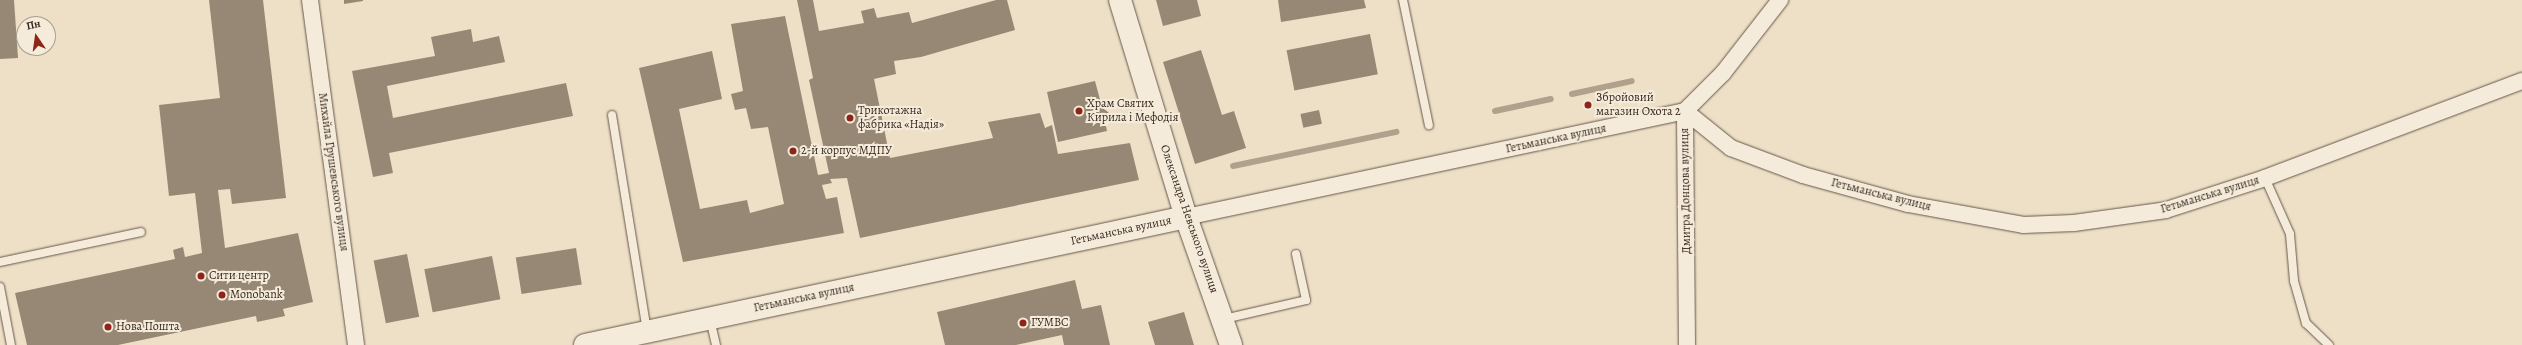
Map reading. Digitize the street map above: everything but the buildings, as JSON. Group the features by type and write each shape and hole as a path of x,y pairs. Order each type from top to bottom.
{"street":[{"name":"Михайла Грушевського вулиця","path":"310,0 356,345"},
{"name":"Олександра Невського вулиця","path":"1120,0 1186,217 1224,319 1232,345"},
{"name":"Дмитра Донцова вулиця","path":"1687,345 1685,111 1723,73 1780,0"},
{"name":"Гетьманська вулиця","path":"585,345 1685,111 1731,148 1803,175 1908,204 2023,225 2074,223 2166,210 2265,178 2522,81"}],"lane":[{"path":"1403,0 1429,125"},
{"path":"612,115 648,332"},
{"path":"2265,178 2290,234 2294,282 2306,323 2329,345"},
{"path":"0,262 141,232"},
{"path":"1224,319 1306,300 1296,254"},
{"path":"0,287 11,345"},
{"path":"709,319 716,345"}],"waterway":[{"path":"1572,94 1632,81"},
{"path":"1495,111 1551,99"},
{"path":"1233,166 1396,132"}],"place":[{"name":"Збройовий магазин Охота 2","path":"1588,105"},
{"name":"Храм Святих Кирила і Мефодія","path":"1079,111"},
{"name":"Трикотажна фабрика «Надія»","path":"850,118"},
{"name":"2-й корпус МДПУ","path":"793,151"},
{"name":"Сити центр","path":"201,276"},
{"name":"Monobank","path":"222,295"},
{"name":"ГУМВС","path":"1023,323"},
{"name":"Нова Пошта","path":"108,327"}]}
